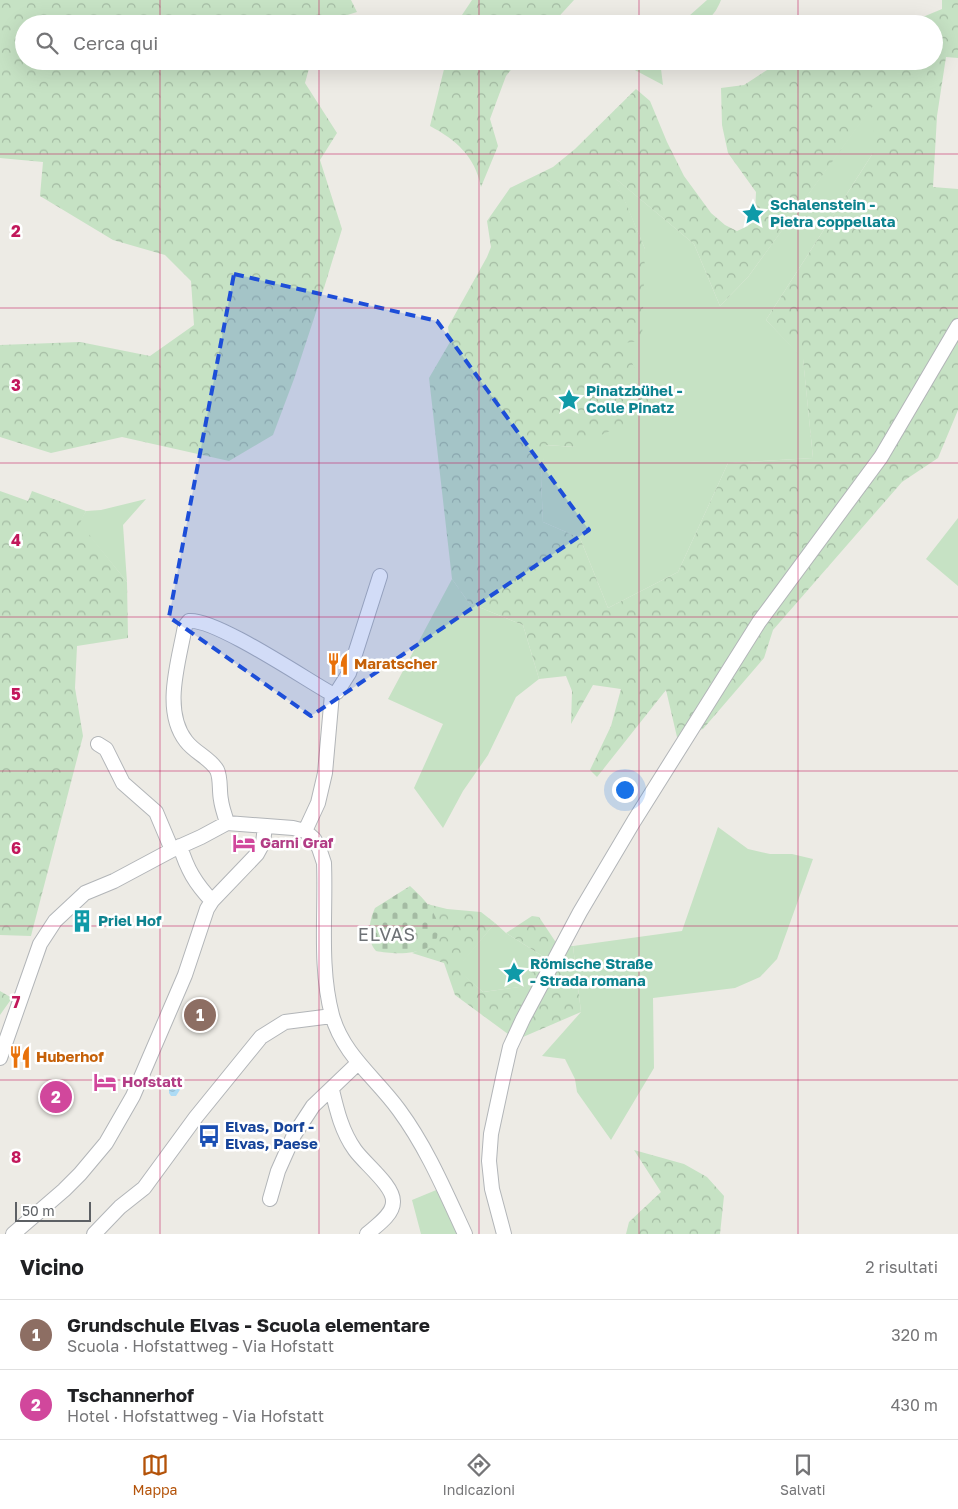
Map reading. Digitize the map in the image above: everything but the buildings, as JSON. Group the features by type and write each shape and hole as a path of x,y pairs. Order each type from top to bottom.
{"street":[{"path":"504,1234 492,1189 489,1161 502,1078 510,1047 522,1019 580,912 634,821 760,622 881,457 958,326"},
{"path":"332,694 337,692 350,674 380,576"},
{"path":"227,823 220,799 218,772 211,763 187,742 179,730 175,713 174,693 185,626 189,621 195,621 224,631 332,694"},
{"path":"304,831 318,803 325,773 332,694"},
{"path":"98,744 106,749 123,784 156,812 192,878 212,901"},
{"path":"0,1058 40,944 55,921 85,893 114,881 227,823 293,828 304,831 314,839 324,863 325,955 327,989 332,1016 347,1048 398,1108 419,1139 437,1172 465,1234"},
{"path":"13,1234 70,1185 106,1143 133,1096 185,975 207,909 212,901 257,854 263,843 265,826"},
{"path":"94,1234 120,1207 144,1188 178,1140 261,1037 285,1022 332,1016"},
{"path":"270,1199 278,1171 294,1135 313,1106 332,1090 352,1067 358,1063"},
{"path":"332,1090 341,1125 355,1150 393,1194 393,1205 387,1216 367,1234"}],"highlighted area":[{"path":"234,274 437,321 589,530 311,716 169,617"}],"green space":[{"path":"0,0 351,0 357,12 348,15 15,15 15,70 309,70 305,83 337,133 320,160 342,229 294,379 273,435 229,461 122,437 51,453 0,437 0,345 80,342 150,356 194,325 191,281 165,255 113,240 40,196 43,162 0,158"},
{"path":"472,0 574,0 560,15 462,15"},
{"path":"707,0 721,0 712,15 690,15"},
{"path":"942,0 958,0 958,58 946,57 937,116 933,187 958,189 958,410 938,458 902,482 773,630 764,658 703,729 677,737 666,690 597,777 590,770 611,726 621,689 593,685 571,724 572,691 566,676 539,679 523,625 469,603 452,579 429,378 450,342 448,327 491,247 487,221 510,188 553,167 575,149 636,89 650,101 684,176 711,213 725,225 737,231 748,226 755,215 756,192 728,153 722,125 721,88 744,85 767,70 943,70 943,15 928,15 942,9","holes":["873,106 873,153 766,320 803,359 813,458 728,463 678,572 608,608 580,538 543,522 541,477 546,445 575,447 654,411 623,343 642,341 645,249 616,179 694,244 720,306 748,277"]},
{"path":"444,70 511,70 506,76 490,119 498,146 481,187 474,166 463,150 448,137 430,126"},
{"path":"635,70 661,70 663,85"},
{"path":"873,105 873,153 766,320 803,358 813,458 728,463 678,572 608,608 580,538 543,522 541,477 545,445 575,447 622,343 645,249 615,178 694,244 720,306 748,277"},
{"path":"0,491 28,501 32,491 86,511 80,523 127,582 128,638 77,646 75,688 83,736 31,936 0,935"},
{"path":"146,499 123,525 127,582 79,523 86,511 101,510"},
{"path":"958,518 958,586 926,559"},
{"path":"452,579 469,603 523,625 539,679 516,697 488,755 463,791 443,828 414,788 443,724 388,699"},
{"path":"718,827 748,849 770,854 792,854 813,859 777,959 760,977 735,988 653,998 654,1068 611,1140 577,1092 575,1079 565,1059 542,1056 581,1012 573,946 682,931"},
{"path":"410,886 428,904 435,915 438,927 437,937 433,944 416,952 394,953 376,951 370,936 371,919 375,908"},
{"path":"427,904 447,909 481,912 495,923 457,969 483,992 519,987 544,957 506,933 532,916 539,917 557,944 573,946 581,1012 516,1040 455,995 444,963 412,953 430,946 435,916"},
{"path":"495,923 506,933 544,957 520,987 483,992 456,969"},
{"path":"0,991 12,998 0,1015"},
{"path":"634,1150 684,1164 707,1177 724,1196 720,1234 626,1234 629,1222 661,1192"},
{"path":"446,1186 469,1234 421,1234 412,1200"}],"water":[{"path":"166,1076 183,1085 176,1096 171,1096 169,1088 162,1084"}],"place":[{"name":"Schalenstein - Pietra coppellata","path":"753,214"},
{"name":"Pinatzbühel - Colle Pinatz","path":"569,400"},
{"name":"Maratscher","path":"338,664"},
{"name":"Garni Graf","path":"244,843"},
{"name":"Priel Hof","path":"82,921"},
{"name":"Römische Straße - Strada romana","path":"514,973"},
{"name":"Grundschule Elvas - Scuola elementare","path":"200,1015"},
{"name":"Huberhof","path":"20,1057"},
{"name":"Hofstatt","path":"105,1082"},
{"name":"Tschannerhof","path":"56,1097"},
{"name":"Elvas, Dorf - Elvas, Paese","path":"209,1136"}],"district":[{"name":"ELVAS","path":"387,935"}]}
